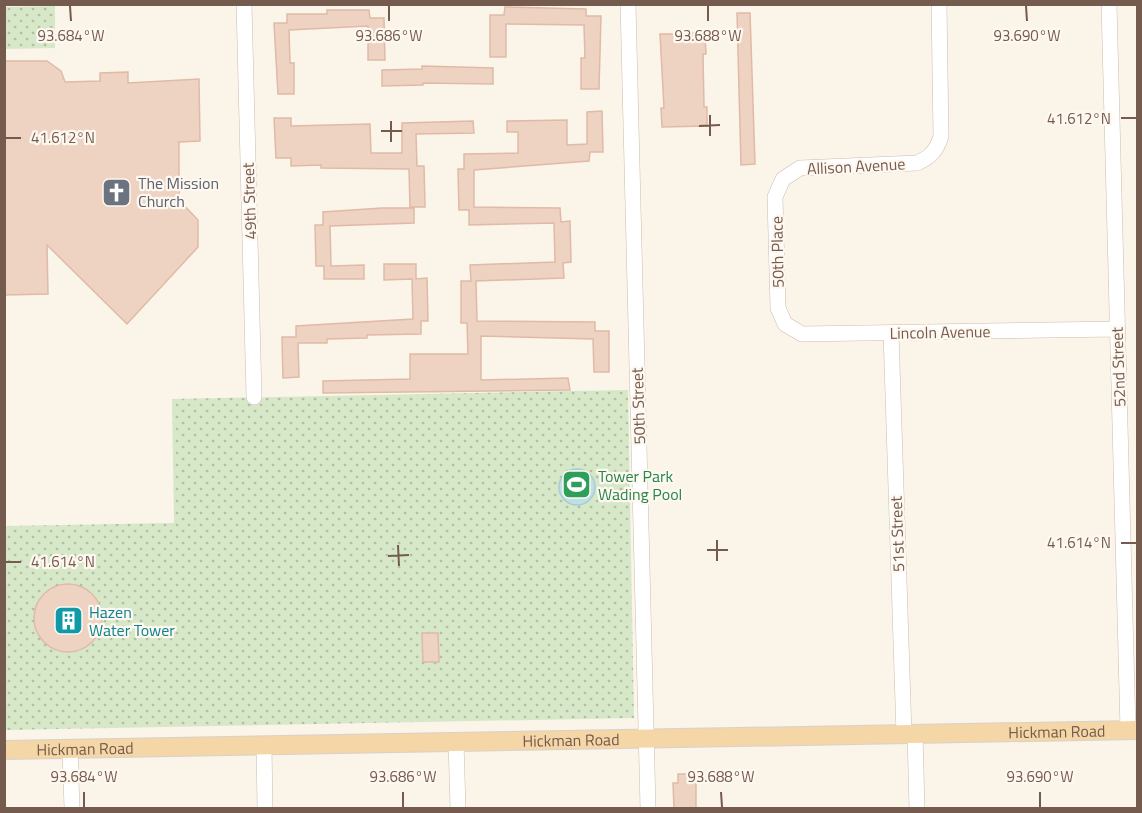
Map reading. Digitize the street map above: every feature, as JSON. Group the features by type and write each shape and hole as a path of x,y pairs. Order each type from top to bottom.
{"main road":[{"name":"Hickman Road","path":"4,750 1133,730"}],"street":[{"name":"49th Street","path":"244,4 254,397"},
{"name":"50th Street","path":"628,4 648,808"},
{"name":"Allison Avenue","path":"775,197 783,180 800,168 917,163 933,153 941,136 939,4"},
{"name":"52nd Street","path":"1109,4 1117,329 1133,730"},
{"name":"50th Place","path":"775,197 778,308"},
{"name":"Lincoln Avenue","path":"778,308 785,324 802,334 1117,329"},
{"name":"51st Street","path":"891,333 909,734 917,808"},
{"path":"456,742 458,808"},
{"path":"264,746 266,808"},
{"path":"70,749 72,808"}],"green space":[{"path":"55,6 55,48 5,49 5,7"},
{"path":"628,390 634,718 5,730 4,526 174,523 172,399"}],"water":[{"name":"Tower Park Wading Pool","path":"577,469 589,475 595,487 589,499 577,505 565,499 559,487 565,475"}],"building":[{"path":"505,7 586,9 586,16 601,16 599,89 581,89 581,58 585,58 584,25 506,24 506,57 490,57 490,15 504,15"},
{"path":"327,10 369,10 370,18 384,18 385,60 368,60 368,26 289,30 290,63 294,63 294,94 278,94 274,23 287,23 287,14 327,14"},
{"path":"737,13 750,13 755,164 741,165"},
{"path":"676,31 705,34 704,107 707,107 707,126 662,127 661,108 664,108 660,34 676,34"},
{"name":"The Mission Church","path":"4,61 47,61 61,71 65,82 100,81 100,73 128,72 128,83 199,79 200,141 179,142 179,200 198,220 198,247 127,324 47,245 48,294 4,295"},
{"path":"422,66 493,68 493,84 423,83 423,85 382,86 382,70 422,69"},
{"path":"602,111 603,152 590,152 589,161 474,170 474,207 560,208 561,222 570,221 571,262 563,263 564,278 476,281 477,321 595,322 595,331 609,331 609,372 594,372 593,339 481,336 481,380 568,378 570,390 323,393 323,381 410,379 410,354 468,354 467,323 461,323 461,281 471,281 470,265 555,262 554,223 469,225 469,210 459,210 458,169 464,169 464,154 518,153 518,132 507,132 507,121 567,120 567,145 587,144 587,112"},
{"path":"274,118 291,118 291,126 370,124 371,153 402,153 402,123 473,121 474,133 416,134 417,166 424,166 425,207 410,207 409,169 291,166 291,158 276,158"},
{"path":"414,208 414,223 330,226 331,266 364,265 364,279 324,279 324,266 316,266 315,225 323,225 323,212"},
{"path":"384,264 416,264 416,279 427,278 428,321 421,321 421,334 367,335 367,338 327,339 327,343 298,343 299,377 283,378 282,337 296,337 296,326 413,319 412,279 384,280"},
{"name":"Hazen Water Tower","path":"68,584 81,587 92,594 99,605 102,618 99,631 92,642 81,649 68,652 55,649 44,642 37,631 34,618 37,605 44,594 55,587"},
{"path":"422,633 438,633 439,662 423,662"},
{"path":"678,774 689,774 689,782 696,782 696,808 674,808 673,783 678,783"}],"place":[{"name":"The Mission Church","path":"117,192"},
{"name":"Tower Park Wading Pool","path":"577,485"},
{"name":"Hazen Water Tower","path":"68,621"}]}
